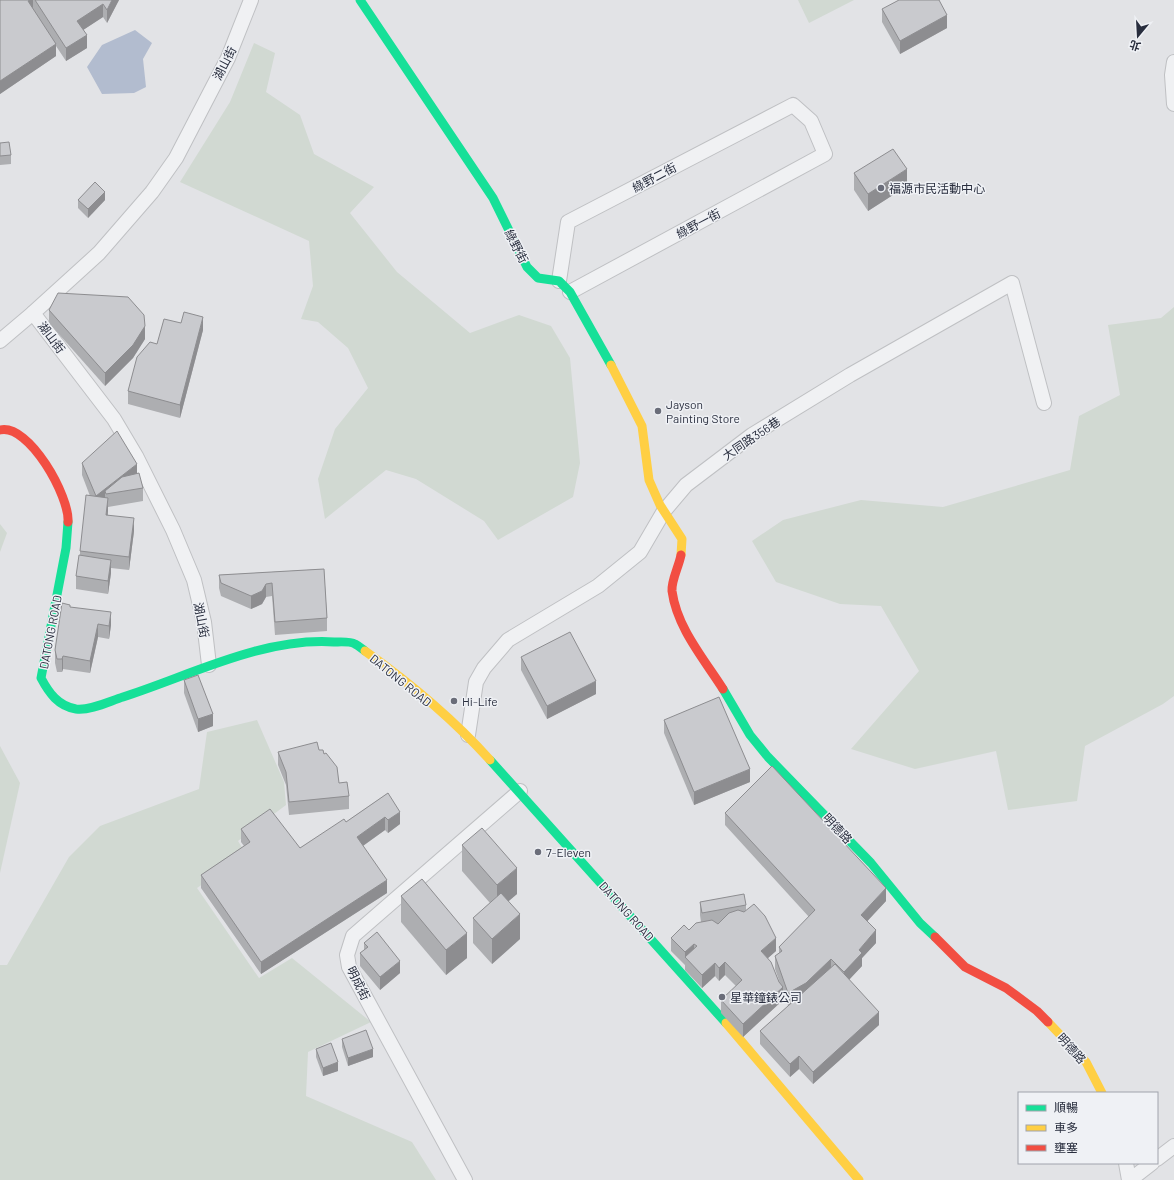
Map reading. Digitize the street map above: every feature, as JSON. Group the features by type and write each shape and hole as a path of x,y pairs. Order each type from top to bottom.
{"street":[{"name":"湖山街","path":"209,665 204,622 194,580 173,530 140,463 114,419 33,313 99,253 152,192 176,158 228,58 251,0"},
{"name":"綠野街","path":"360,0 493,198 527,267 538,278 558,281"},
{"path":"1174,63 1172,75 1174,104"},
{"name":"綠野二街","path":"558,281 568,222 793,105"},
{"name":"綠野一街","path":"570,292 825,154 811,121 793,105"},
{"path":"558,281 570,292 623,386 642,426 649,480 664,511"},
{"name":"大同路356巷","path":"468,735 476,682 484,668 508,640 598,586 640,552 664,511 686,485 752,435 850,375 1012,283 1044,403"},
{"path":"0,341 33,313"},
{"name":"DATONG ROAD","path":"0,430 19,435 46,462 58,484 69,513 66,548 43,661 41,678 50,694 62,704 77,709 94,706 145,690 209,665 274,647 312,640 354,643 397,674 468,735 520,791 770,1074 859,1180"},
{"name":"明德路","path":"664,511 682,539 681,556 672,590 681,620 693,645 710,668 750,735 768,757 783,770 871,863 920,923 965,967 1006,988 1038,1011 1086,1062 1101,1092"},
{"name":"明成街","path":"465,1180 349,967 347,955 354,936 520,791"},
{"path":"1158,1158 1174,1146"},
{"path":"1126,1164 1130,1180 1151,1164"}],"shaded area":[{"path":"798,0 854,0 809,23"},
{"path":"254,43 275,53 266,92 300,115 314,154 374,187 350,213 397,272 470,333 519,315 551,326 570,358 580,463 573,497 498,540 484,521 416,479 386,470 325,519 318,479 335,429 368,388 348,348 318,322 301,319 313,286 309,241 180,182 230,102"},
{"path":"1174,307 1174,696 1163,704 1085,746 1077,801 1008,810 996,751 915,769 851,749 919,671 881,606 840,604 776,582 752,541 783,520 861,500 943,507 1070,470 1079,416 1120,395 1108,325 1161,318"},
{"path":"0,524 7,533 0,552"},
{"path":"257,720 284,782 286,805 238,841 246,854 197,888 259,978 292,958 371,1022 308,1052 306,1096 412,1142 436,1180 0,1180 0,965 7,965 69,857 100,826 199,789 207,732"},
{"path":"0,746 20,783 0,873"}],"water":[{"path":"135,30 152,43 143,59 146,87 134,93 102,94 87,67 102,45"}],"building":[{"path":"0,0 30,0 28,1 56,44 0,81"},
{"path":"35,0 112,0 107,10 103,4 77,21 87,35 66,48"},
{"path":"899,0 939,0 947,15 900,41 882,9"},
{"path":"9,142 11,155 0,156 0,143"},
{"path":"893,149 907,169 868,194 854,173"},
{"path":"95,182 105,192 88,209 78,200"},
{"path":"58,293 128,297 144,315 145,326 133,345 105,373 49,310"},
{"path":"184,312 203,317 180,405 128,391 137,357 150,342 157,344 164,319 181,323"},
{"path":"117,431 137,464 96,496 82,463"},
{"path":"139,473 143,488 106,494 105,491 122,477"},
{"path":"86,495 108,498 106,515 134,518 129,557 80,551"},
{"path":"79,555 111,560 108,581 76,576"},
{"path":"324,569 327,618 275,622 272,583 266,584 262,591 251,596 221,583 219,575"},
{"path":"62,603 70,605 70,607 111,612 109,626 98,624 90,661 63,656 62,659 57,659 55,650"},
{"path":"570,632 596,681 547,706 521,657"},
{"path":"198,675 213,714 198,719 184,680"},
{"path":"719,697 750,769 694,792 664,720"},
{"path":"317,742 319,750 323,750 324,754 326,753 337,767 339,783 347,782 349,796 289,802 286,772 278,752"},
{"path":"772,766 886,888 861,915 876,930 859,950 862,953 844,972 831,959 806,983 788,993 775,956 782,951 779,947 815,910 725,813"},
{"path":"388,793 400,812 388,820 385,817 357,837 387,880 261,962 201,875 250,842 241,829 270,809 300,848 344,819 346,822"},
{"path":"482,828 517,868 497,885 462,845"},
{"path":"422,879 467,933 446,950 401,896"},
{"path":"501,893 520,914 492,939 473,918"},
{"path":"744,894 746,905 702,913 700,902"},
{"path":"754,904 765,916 776,938 761,951 771,962 779,982 783,987 743,1024 721,1000 742,980 725,962 719,968 715,963 702,975 685,957 697,946 694,944 685,952 671,938 684,925 689,930 696,923 712,920 718,924 729,913 738,910 744,912"},
{"path":"377,932 400,961 380,977 360,953 368,947 364,943"},
{"path":"835,964 879,1012 813,1072 799,1056 790,1064 760,1031"},
{"path":"366,1030 373,1049 348,1058 342,1039"},
{"path":"331,1043 338,1062 323,1068 316,1049"}],"traffic: fast":[{"path":"360,0 493,198 527,267 538,278 559,281 570,292 611,365"},
{"path":"68,522 66,548 41,678 51,694 64,705 76,709 87,709 227,660 280,646 307,642 348,642 355,644 365,651"},
{"path":"723,689 750,735 768,757 871,863 920,923 935,937"},
{"path":"490,760 726,1023"}],"traffic: slow":[{"path":"611,365 642,426 649,480 660,505 682,539 681,555"},
{"path":"365,651 430,702 461,730 490,760"},
{"path":"1048,1022 1086,1062 1101,1092"},
{"path":"726,1023 859,1180"}],"traffic: jam":[{"path":"0,430 11,431 23,438 35,449 55,480 67,511 68,522"},
{"path":"681,555 672,587 679,618 692,643 723,689"},
{"path":"935,937 965,967 1006,988 1037,1011 1048,1022"}],"place":[{"name":"福源市民活動中心","path":"881,188"},
{"name":"Jayson Painting Store","path":"658,411"},
{"name":"Hi-Life","path":"454,701"},
{"name":"7-Eleven","path":"538,852"},
{"name":"星華鐘錶公司","path":"722,997"}]}
